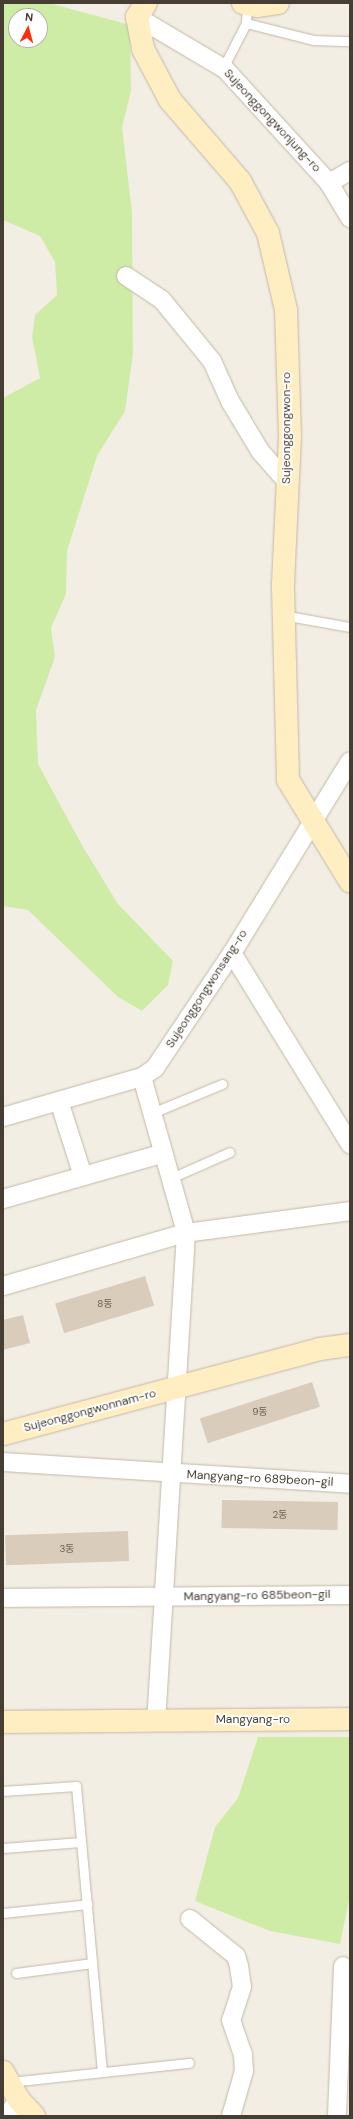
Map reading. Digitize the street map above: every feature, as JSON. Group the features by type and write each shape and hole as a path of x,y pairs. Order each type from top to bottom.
{"street":[{"path":"245,10 278,3"},
{"name":"Sujeonggongwonjung-ro","path":"141,10 223,68 329,183 350,218"},
{"name":"Sujeonggongwon-ro","path":"141,10 144,49 170,100 240,181 268,233 286,310 287,482 284,616 288,780 311,822 350,881"},
{"path":"329,183 350,171"},
{"path":"126,276 162,300 212,360 230,401 260,451 287,482"},
{"name":"Sujeonggongwonsang-ro","path":"3,1117 142,1077 156,1068 232,952 350,761"},
{"path":"232,952 350,1144"},
{"path":"142,1077 186,1232 177,1387"},
{"path":"59,1101 83,1176"},
{"path":"3,1198 164,1153"},
{"path":"3,1286 186,1232 350,1211"},
{"name":"Sujeonggongwonnam-ro","path":"3,1434 320,1349 350,1345"},
{"name":"Mangyang-ro 689beon-gil","path":"171,1474 177,1387"},
{"name":"Mangyang-ro 689beon-gil","path":"3,1462 171,1474 350,1484"},
{"path":"156,1720 165,1598 171,1474"},
{"name":"Mangyang-ro 685beon-gil","path":"3,1598 165,1598 350,1595"},
{"name":"Mangyang-ro","path":"3,1722 350,1719"},
{"path":"190,1919 236,1956 239,1966 242,1987 231,2020 243,2054 244,2071 231,2116"},
{"path":"337,2116 343,1966"},
{"path":"6,2077 13,2108 34,2116"}],"lane":[{"path":"223,68 245,10 313,40 350,41"},
{"path":"284,616 350,627"},
{"path":"152,1113 222,1084"},
{"path":"171,1178 230,1152"},
{"path":"3,1790 76,1786 88,1904 102,2071"},
{"path":"3,1848 81,1842"},
{"path":"3,1913 88,1904"},
{"path":"16,1973 92,1963"},
{"path":"6,2077 102,2071 189,2063"}],"green space":[{"path":"3,3 49,3 130,25 131,91 122,127 132,212 133,354 125,411 97,456 67,551 66,594 51,628 55,657 36,710 38,764 83,847 118,904 173,961 168,985 142,1011 118,997 28,910 3,906 3,398 40,378 32,337 35,315 57,295 55,262 40,236 3,220"},
{"path":"258,1737 350,1737 350,1895 340,1944 270,1931 195,1901 215,1827 238,1798"}],"building":[{"path":"145,1276 154,1306 64,1333 55,1303"},
{"path":"23,1315 30,1343 3,1350 3,1320"},
{"path":"312,1382 320,1407 208,1443 200,1418"},
{"path":"222,1500 338,1502 337,1530 222,1528"},
{"path":"128,1531 129,1561 6,1565 5,1535"}]}
